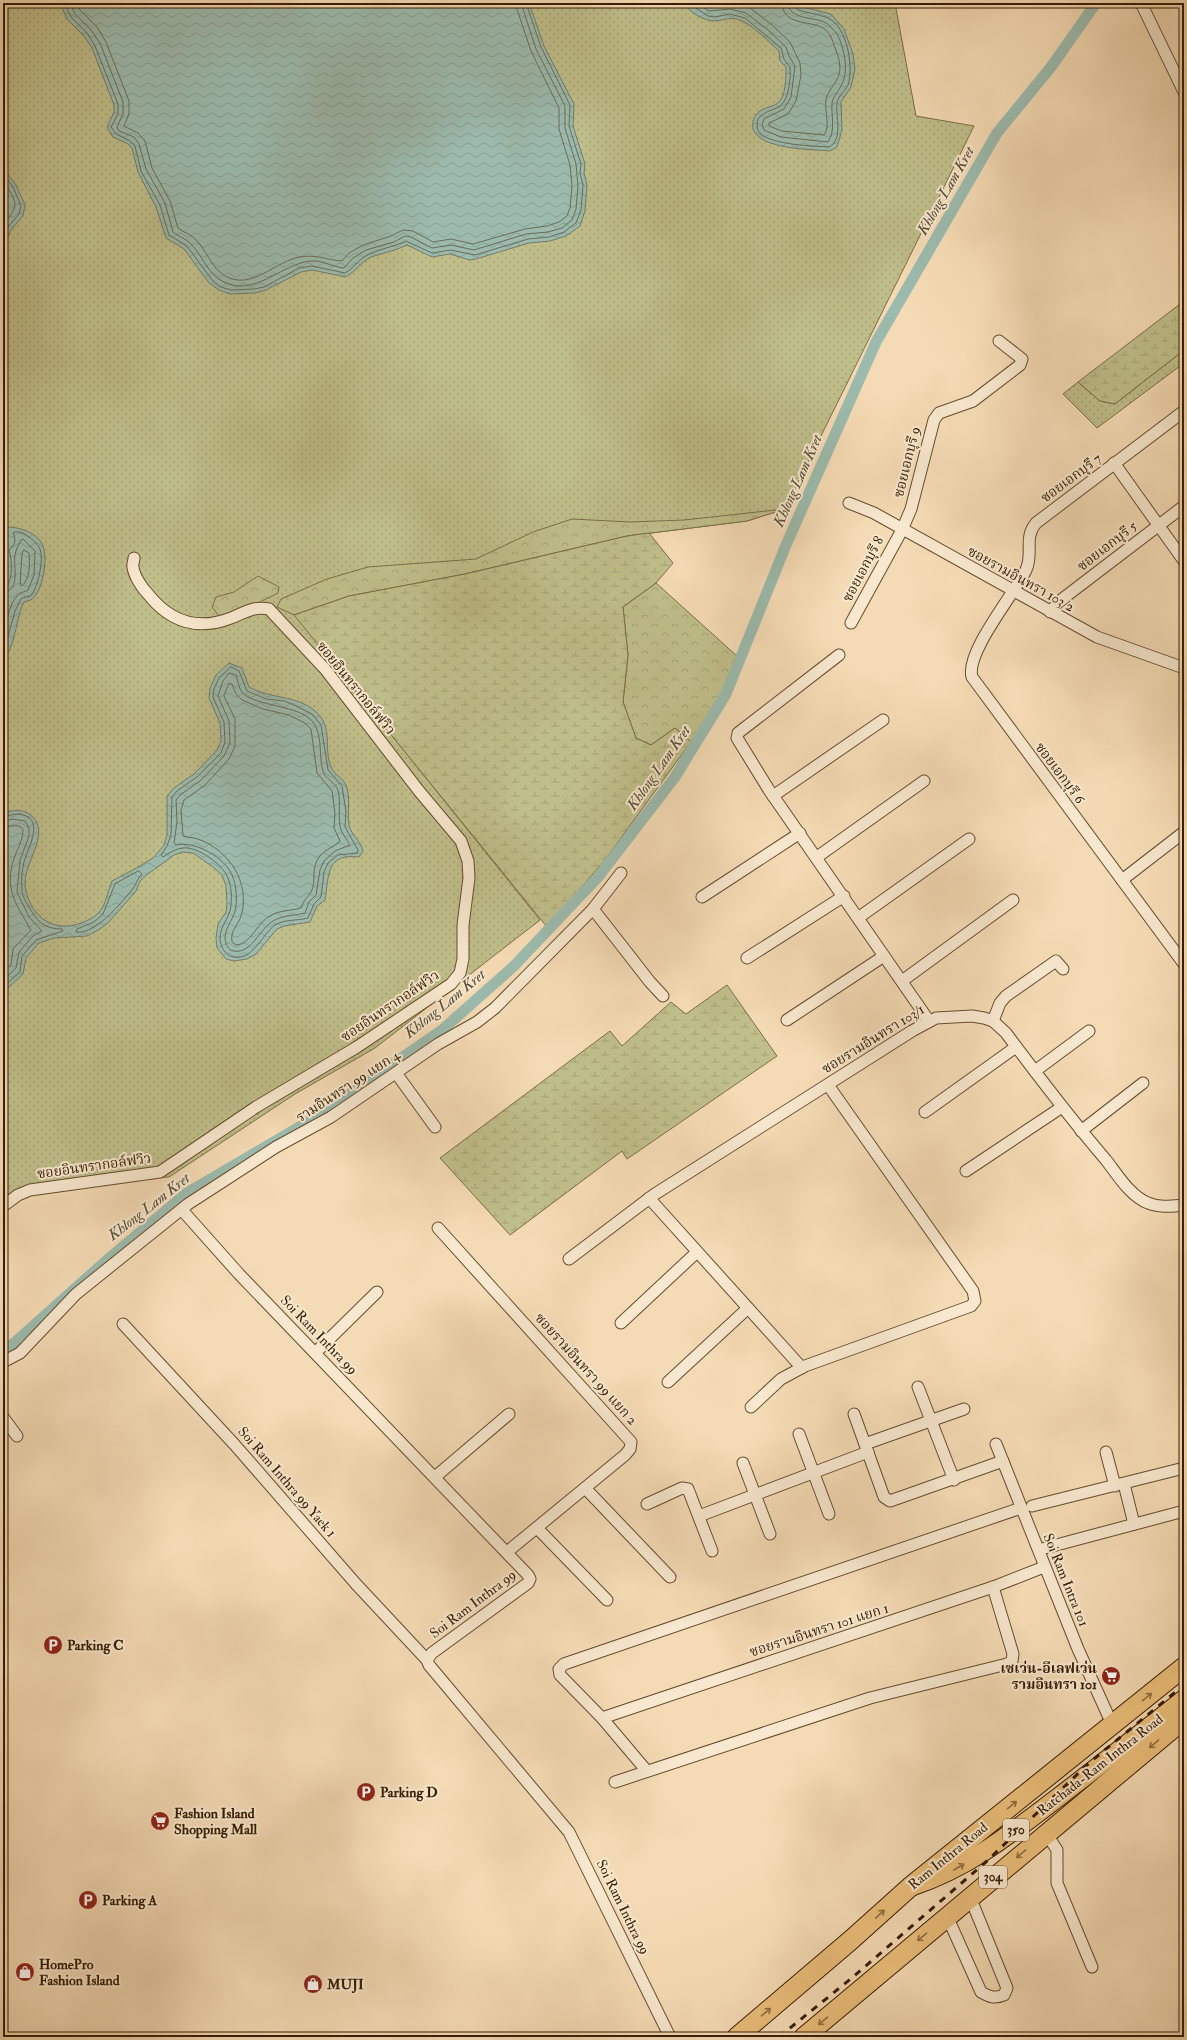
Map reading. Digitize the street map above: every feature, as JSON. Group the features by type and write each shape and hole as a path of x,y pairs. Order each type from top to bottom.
{"highway":[{"name":"Ram Inthra Road","path":"737,2037 851,1940 910,1887 1184,1667"},
{"name":"304","path":"804,2037 1184,1719"}],"main road":[{"name":"Ratchada-Ram Inthra Road","path":"910,1887 938,1877 976,1857 1014,1831 1184,1699"}],"street":[{"path":"1141,3 1184,92"},
{"name":"ซอยเอกบุรี 9","path":"902,530 911,509 931,426 939,413 972,401 1020,365 1022,359 999,341"},
{"name":"ซอยเอกบุรี 7","path":"1012,591 1029,562 1028,540 1032,528 1114,463 1184,411"},
{"path":"1114,463 1184,561"},
{"name":"ซอยรามอินทรา 103/2","path":"849,503 874,513 902,530 1097,637 1183,666"},
{"name":"ซอยเอกบุรี 5","path":"1050,612 1061,600 1184,506"},
{"name":"ซอยเอกบุรี 8","path":"851,624 902,530"},
{"name":"ซอยอินทรากอล์ฟวิว","path":"3,1206 18,1195 30,1190 160,1172 256,1107 357,1047 451,984 460,973 463,959 463,926 469,878 468,861 461,841 419,791 325,669 269,609 258,607 212,624 197,625 181,620 154,602 143,588 132,567 134,558"},
{"name":"ซอยเอกบุรี 6","path":"1012,591 975,654 970,666 972,678 1184,964"},
{"path":"839,655 738,733 737,738 739,744 773,796 817,857 929,1021"},
{"path":"773,796 883,720"},
{"path":"817,857 924,781"},
{"path":"1122,880 1184,832"},
{"path":"702,898 800,833"},
{"path":"858,918 969,839"},
{"name":"รามอินทรา 99 แยก 4","path":"3,1362 20,1353 76,1294 182,1210 228,1177 276,1147 332,1117 438,1044 467,1029 495,1008 593,909 621,873"},
{"path":"747,958 844,896"},
{"path":"902,981 1013,900"},
{"path":"593,909 650,982 663,996"},
{"path":"787,1020 884,956"},
{"path":"1063,969 1056,961 1017,988 1000,1002 993,1021 1006,1033 1081,1131 1129,1188 1143,1200 1156,1206 1168,1207 1184,1205"},
{"name":"ซอยรามอินทรา 103/1","path":"569,1259 649,1198 912,1030 936,1018 972,1016 993,1021"},
{"path":"1034,1071 1089,1031"},
{"path":"925,1112 1016,1047"},
{"path":"396,1073 435,1127"},
{"path":"1081,1131 1143,1083"},
{"path":"751,1407 781,1379 802,1368 971,1306 975,1301 975,1297 958,1270 828,1085"},
{"path":"966,1171 1062,1107"},
{"path":"649,1198 802,1368"},
{"name":"Soi Ram Inthra 99","path":"182,1210 315,1353 528,1575 530,1579 528,1583 436,1650 428,1660 429,1665 569,1832 670,2037"},
{"name":"ซอยรามอินทรา 99 แยก 2","path":"438,1228 631,1442 630,1449 625,1455 507,1552"},
{"path":"621,1322 697,1252"},
{"path":"315,1353 377,1292"},
{"path":"668,1382 748,1308"},
{"name":"Soi Ram Inthra 99 Yaek 1","path":"123,1324 234,1444 356,1584 428,1660"},
{"path":"918,1387 954,1480"},
{"path":"699,1516 812,1473 866,1448 931,1421 964,1410"},
{"path":"435,1477 509,1414"},
{"path":"854,1414 884,1497 890,1501 954,1480 1002,1461"},
{"path":"3,1417 18,1436"},
{"path":"799,1434 812,1473 829,1514"},
{"name":"Soi Ram Intra 101","path":"996,1444 1002,1461 1026,1507 1044,1567 1078,1649 1112,1724"},
{"path":"1106,1452 1134,1524"},
{"path":"742,1463 756,1495 770,1534"},
{"path":"646,1770 602,1718 560,1675 559,1669 564,1664 1026,1507 1184,1468"},
{"path":"585,1488 670,1577"},
{"path":"647,1504 685,1488 688,1489 712,1551"},
{"path":"1045,1548 1184,1511"},
{"path":"537,1528 606,1600"},
{"name":"ซอยรามอินทรา 101 แยก 1","path":"602,1718 993,1587 1044,1567"},
{"path":"615,1782 646,1770 870,1698 1007,1664 1012,1661 1013,1654 993,1587"},
{"path":"1046,1833 1057,1850 1057,1884 1092,1967"},
{"path":"947,1916 981,1992 990,1997 998,1998 1004,1995 1007,1988 970,1897"}],"green space":[{"path":"3,3 895,3 916,116 974,126 785,509 747,521 627,536 295,615 540,920 375,1048 295,1094 169,1177 35,1184 21,1187 3,1198"},
{"path":"1184,301 1184,350 1115,404 1100,401 1078,382"},
{"path":"1184,350 1184,363 1097,428 1063,394 1078,382 1100,401 1115,404"},
{"path":"785,509 747,521 627,536 465,574 349,596 294,615 277,607 281,599 327,579 368,567 476,559 533,532 572,519 630,522 684,520"},
{"path":"649,533 673,563 656,583 623,607 628,655 623,702 636,738 651,745 675,728 691,742 605,860 547,927 294,615 349,596 465,574 627,536"},
{"path":"258,576 279,587 278,593 242,611 219,616 212,607 216,597 234,592"},
{"path":"656,583 738,657 722,695 691,742 675,728 651,745 636,738 623,702 628,655 623,607"},
{"path":"727,985 777,1056 627,1159 622,1151 510,1235 440,1158 610,1031 622,1046 671,1002 686,1014"}],"water":[{"path":"60,3 529,3 544,46 574,104 573,126 585,164 584,173 587,185 585,211 580,226 566,236 550,241 529,243 476,259 469,260 450,254 432,257 407,245 371,257 364,261 346,277 312,270 301,272 266,290 255,293 230,294 219,290 209,283 184,249 166,238 156,207 138,172 132,148 128,144 113,137 107,127 114,112 114,105 92,48 84,36 67,19"},
{"path":"683,3 796,3 799,6 831,14 844,29 853,54 855,69 851,87 841,102 842,130 837,147 830,151 799,149 776,145 758,136 753,129 755,116 761,110 778,103 783,96 786,81 786,67 780,61 779,51 757,31 742,21 732,19 710,21 693,13"},
{"path":"3,168 16,185 25,205 23,216 11,230 3,248"},
{"path":"3,527 21,529 38,538 44,549 45,561 39,590 32,599 24,602 21,608 13,641 7,655 3,659 3,587 7,568 6,554 3,550"},
{"path":"229,663 242,668 249,687 266,694 300,702 315,711 321,718 325,724 327,732 329,761 333,771 346,785 349,800 350,828 363,851 359,857 348,857 335,862 329,874 325,900 317,906 310,922 284,926 277,929 256,954 247,959 234,961 226,959 217,948 216,938 218,924 226,912 227,904 226,886 222,875 193,853 183,852 174,855 140,881 136,891 109,922 100,929 87,936 54,938 39,943 26,958 23,974 4,992 3,995 3,814 13,811 24,811 32,816 38,826 39,834 35,850 28,866 25,883 29,901 39,916 46,921 62,926 71,926 93,917 101,909 112,881 154,857 164,845 167,835 167,796 174,788 194,774 217,750 221,741 220,723 209,698 210,688 216,675"}],"waterway":[{"name":"Khlong Lam Kret","path":"3,1349 13,1344 107,1260 187,1193 318,1116 442,1030 514,966 599,876 675,777 726,694 786,545 876,342 997,133 1051,67 1096,3"}],"railway":[{"path":"779,2037 853,1977 987,1861 1089,1763 1184,1685"}],"place":[{"name":"Parking C","path":"53,1645"},
{"name":"เซเว่น-อีเลฟเว่น รามอินทรา 101","path":"1111,1676"},
{"name":"Parking D","path":"366,1792"},
{"name":"Fashion Island Shopping Mall","path":"160,1821"},
{"name":"Parking A","path":"88,1900"},
{"name":"HomePro Fashion Island","path":"25,1972"},
{"name":"MUJI","path":"313,1984"}]}
